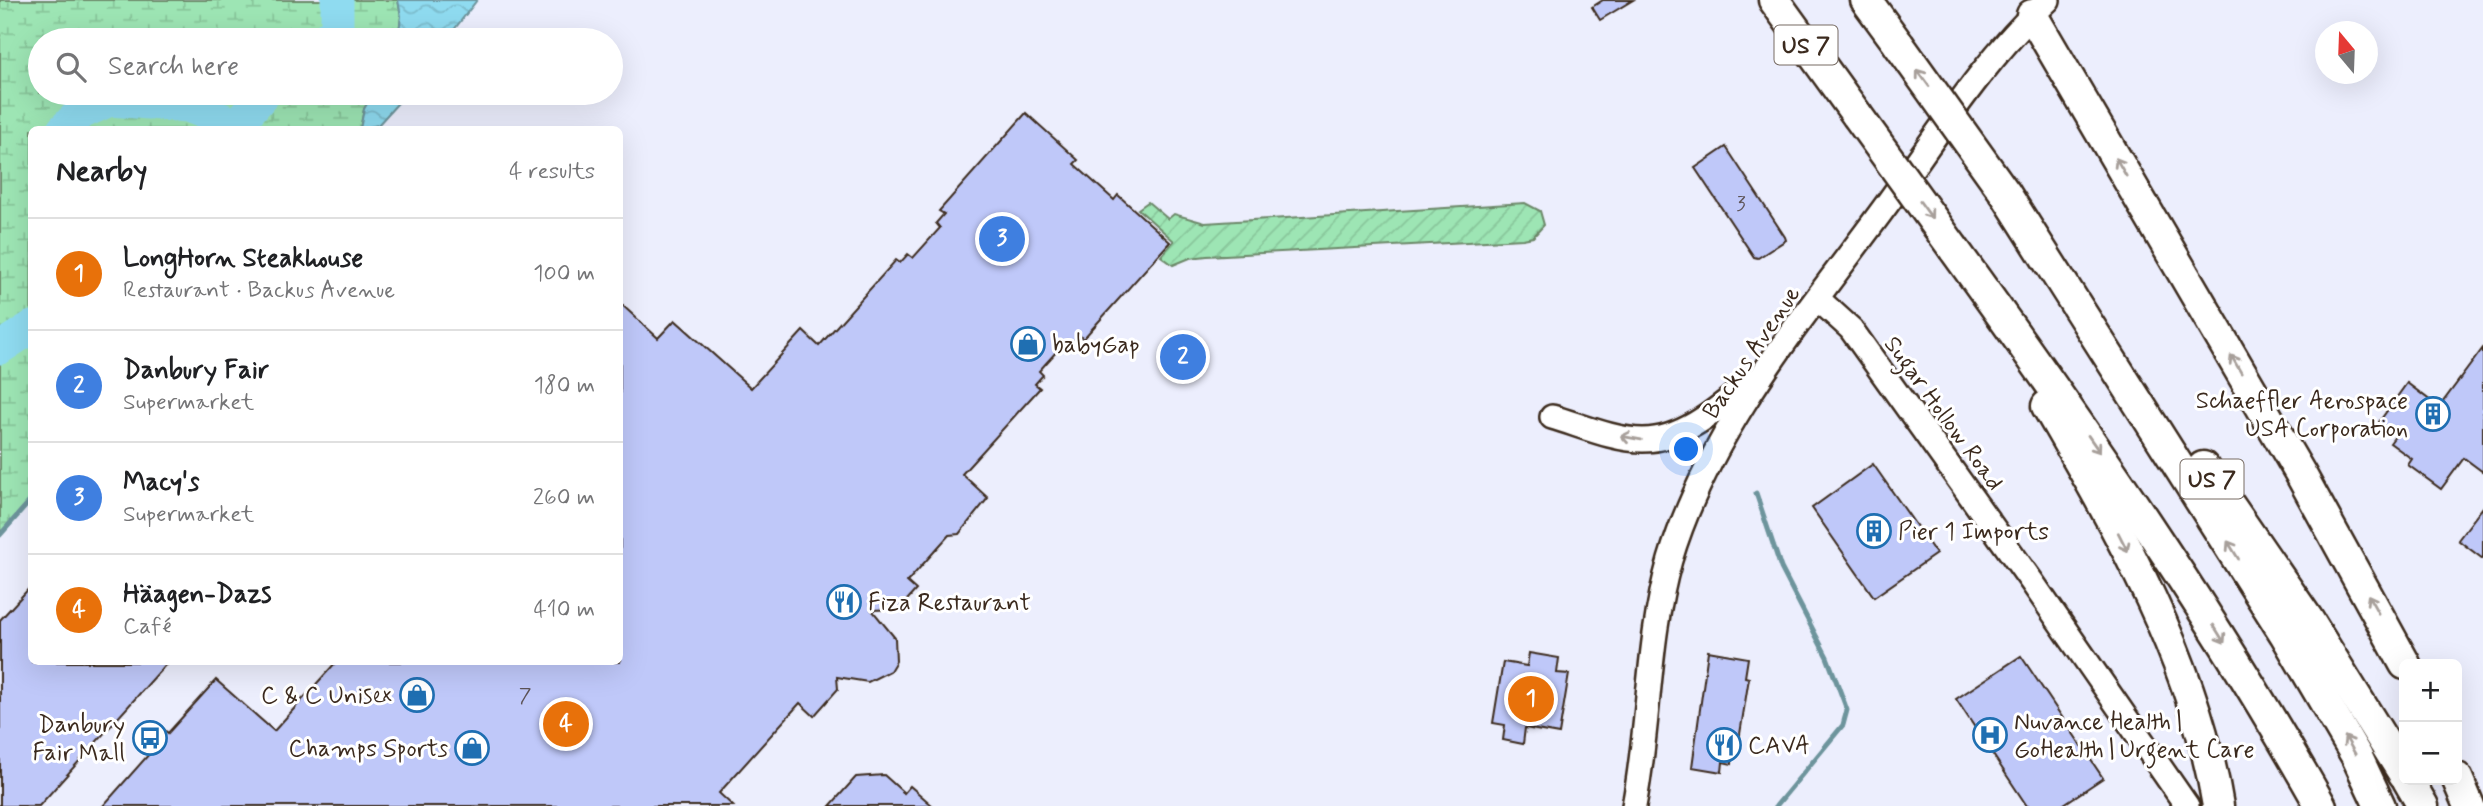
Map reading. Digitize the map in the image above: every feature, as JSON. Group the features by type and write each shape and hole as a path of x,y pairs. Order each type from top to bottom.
{"highway":[{"name":"US 7","path":"1774,0 2157,536 2237,663 2321,806"},
{"name":"US 7","path":"1866,0 2255,542 2399,766"},
{"path":"2040,7 2402,659"},
{"path":"2006,193 2285,634 2357,757 2380,806"},
{"path":"1954,249 2117,531 2164,631 2196,716 2218,806"},
{"path":"2411,785 2423,806"},
{"path":"2460,785 2469,806"}],"main road":[{"name":"Backus Avenue","path":"1634,806 1656,621 1671,556 1691,503 1718,447 1773,363 1922,155 2040,7"},
{"name":"Sugar Hollow Road","path":"1818,299 1851,329 2032,582 2187,806"},
{"path":"1552,417 1629,439 1661,437 1679,432 1719,408 1773,363"}],"green space":[{"path":"0,0 398,0 401,16 400,28 28,28 28,105 366,105 361,126 28,126 28,502 0,535"},
{"path":"1148,202 1168,219 1174,214 1205,223 1525,203 1540,211 1544,225 1533,237 1523,239 1207,256 1190,258 1173,265 1161,256 1174,241 1138,209"}],"water":[{"path":"398,0 477,0 455,28 400,28 401,16"},
{"path":"366,105 396,105 378,125 374,126 361,126"}],"building":[{"path":"1603,0 1633,0 1600,20 1592,7"},
{"path":"1026,113 1078,160 1074,164 1114,200 1118,195 1170,242 1083,339 1079,335 1071,344 1067,340 1039,371 1043,375 1035,384 1040,388 962,474 988,498 959,534 949,535 907,582 916,590 899,609 872,610 895,638 896,661 890,671 868,682 837,677 838,689 814,716 800,703 719,793 733,806 103,806 150,753 148,751 162,728 168,733 216,680 274,731 333,665 623,665 623,306 658,338 675,320 751,388 803,331 819,346 896,260 900,263 908,254 913,258 940,228 936,223 944,214 939,211"},
{"path":"1726,147 1786,240 1758,258 1754,257 1695,168"},
{"name":"Schaeffler Aerospace USA Corporation","path":"2483,348 2483,472 2464,458 2441,489 2408,465 2412,459 2390,443 2396,435 2379,422 2407,383 2439,407"},
{"name":"Pier 1 Imports","path":"1873,464 1936,554 1874,597 1812,508"},
{"path":"2483,507 2483,559 2458,540"},
{"path":"28,589 28,665 165,665 39,806 0,806 0,620"},
{"path":"1708,651 1748,658 1745,677 1749,678 1737,753 1733,752 1732,764 1723,762 1722,772 1692,767"},
{"path":"1529,653 1559,658 1557,673 1569,674 1559,734 1525,728 1523,744 1503,740 1505,725 1493,723 1503,662 1527,666"},
{"path":"2021,656 2103,778 2061,806 2027,806 1956,699"},
{"path":"884,775 904,793 910,786 933,806 830,806 856,777"}],"waterway":[{"path":"337,0 337,28"},
{"path":"67,126 79,114 99,105"},
{"path":"175,105 188,106 237,125 254,105"},
{"path":"0,348 28,330"},
{"path":"1756,493 1781,568 1827,657 1847,710 1843,725 1776,806"},
{"path":"0,535 28,504"}],"place":[{"name":"Macy's","path":"1002,239"},
{"name":"babyGap","path":"1028,344"},
{"name":"Danbury Fair","path":"1183,357"},
{"name":"Schaeffler Aerospace USA Corporation","path":"2433,414"},
{"name":"Pier 1 Imports","path":"1874,531"},
{"name":"Fiza Restaurant","path":"844,602"},
{"name":"C & C Unisex","path":"417,695"},
{"name":"LongHorn Steakhouse","path":"1531,699"},
{"name":"Häagen-Dazs","path":"566,724"},
{"name":"Nuvance Health | GoHealth | Urgent Care","path":"1990,735"},
{"name":"Danbury Fair Mall","path":"150,738"},
{"name":"CAVA","path":"1724,745"},
{"name":"Champs Sports","path":"472,748"}]}
